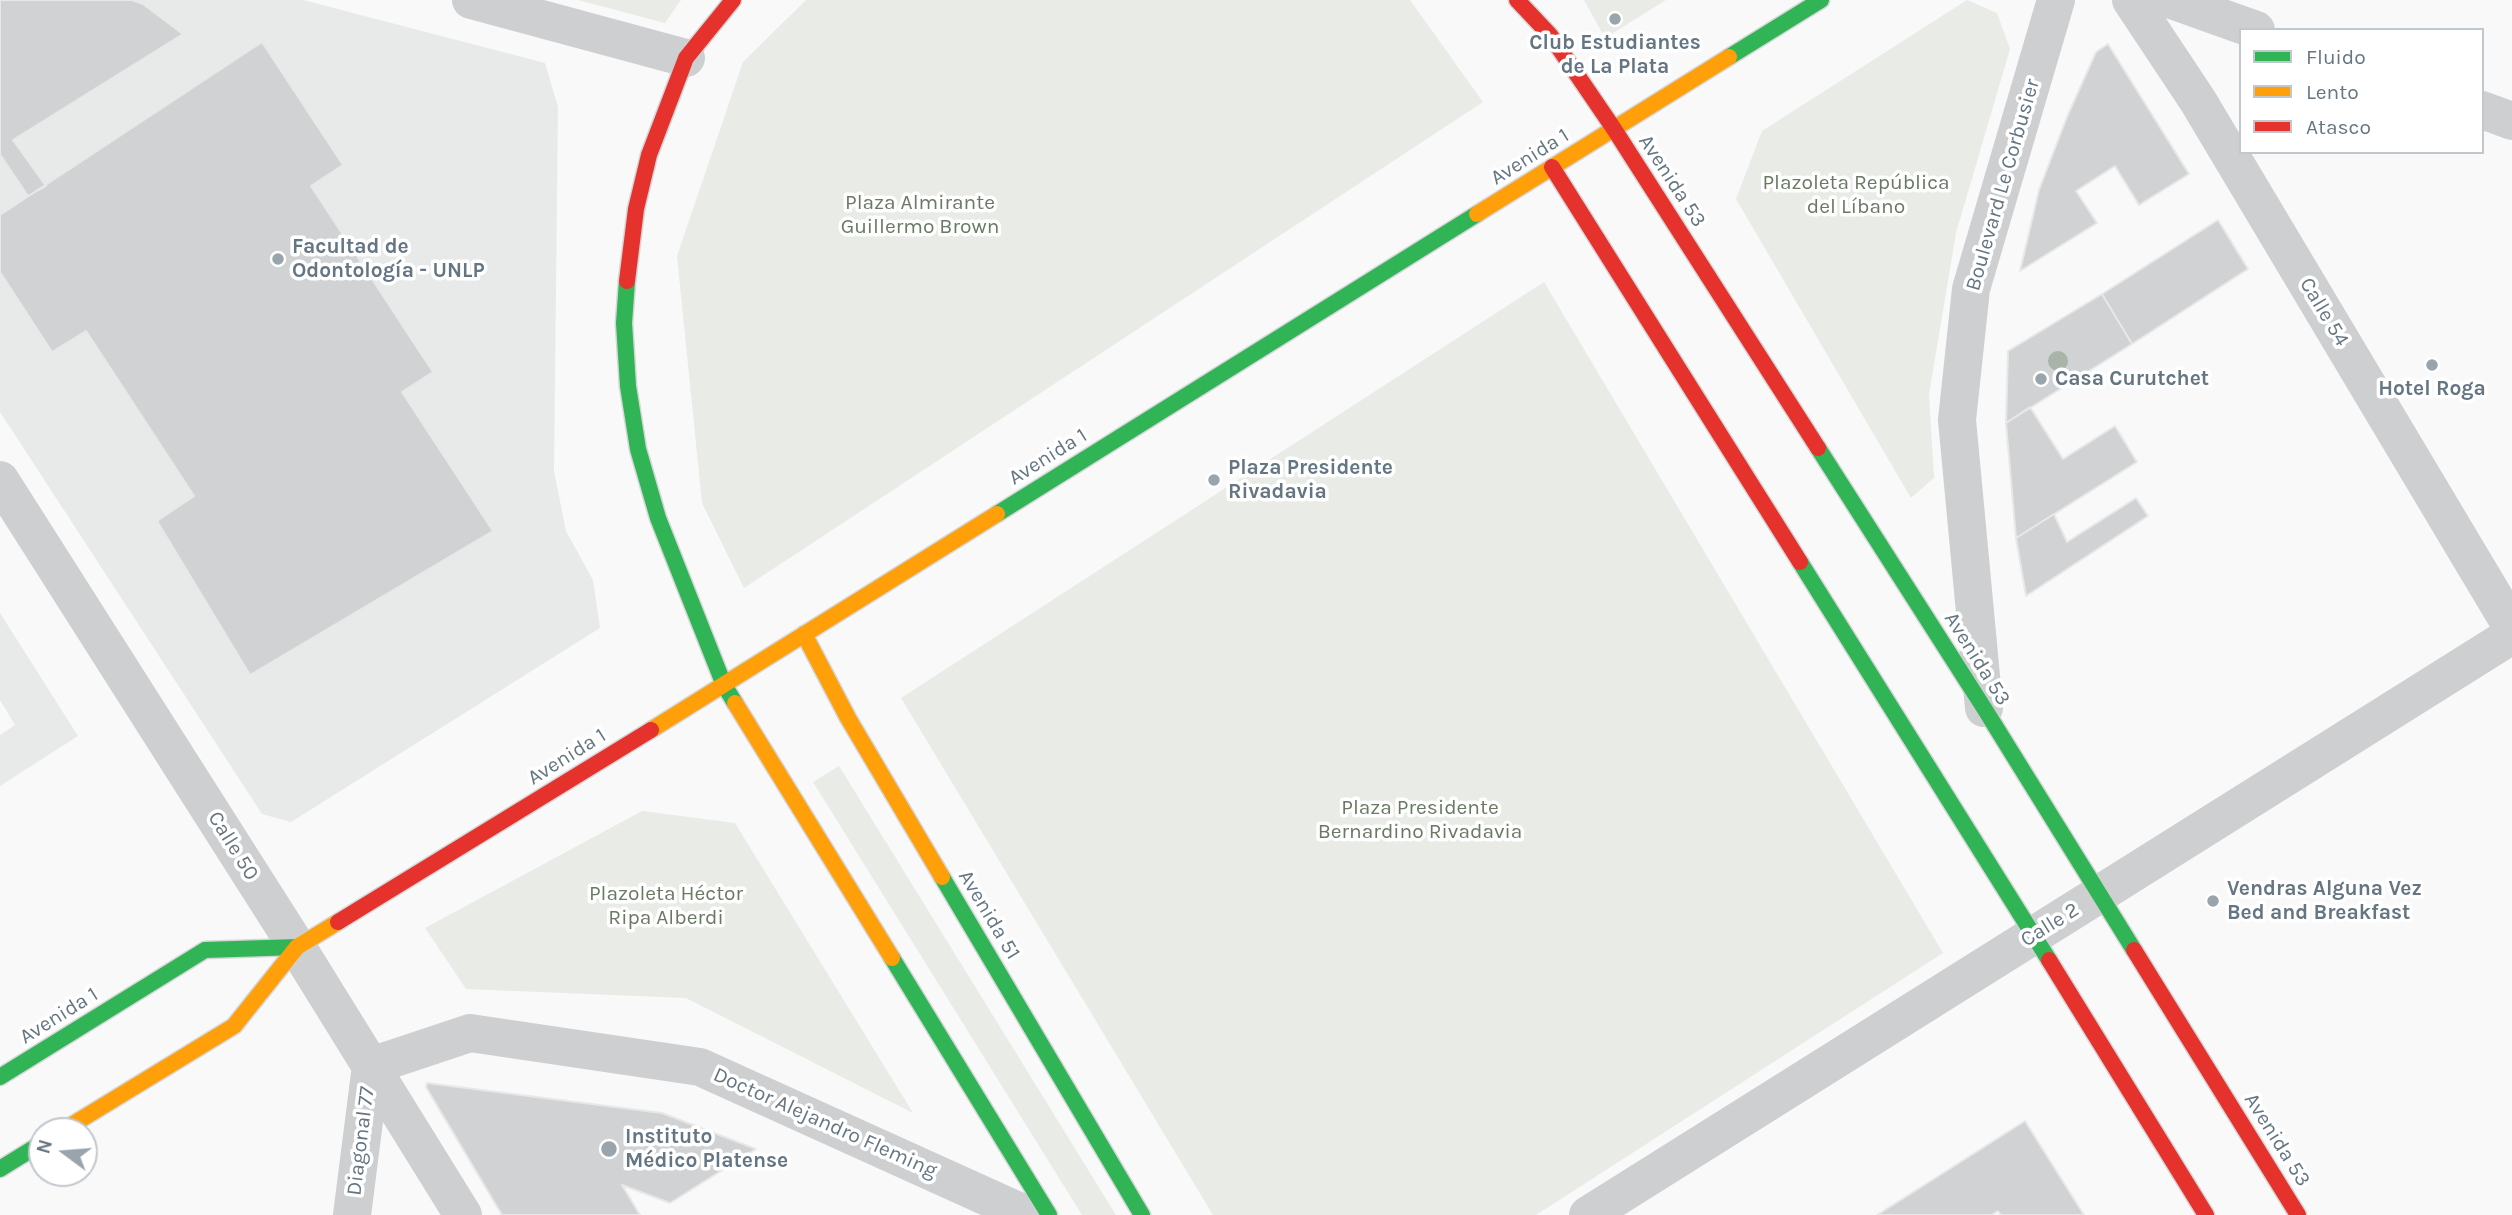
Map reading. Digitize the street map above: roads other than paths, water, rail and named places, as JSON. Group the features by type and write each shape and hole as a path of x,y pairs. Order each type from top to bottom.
{"street":[{"path":"471,0 686,58"},
{"path":"733,0 686,58 649,155 636,209 628,261 624,323 628,386 638,449 658,518 724,685 1049,1215"},
{"path":"1517,0 1550,35 1614,129"},
{"name":"Avenida 1","path":"85,1117 234,1026 297,947 724,685 1821,0"},
{"name":"Boulevard Le Corbusier","path":"1984,708 1957,420 1971,289 2056,0"},
{"name":"Calle 54","path":"2131,0 2197,101 2512,627"},
{"path":"2172,0 2250,28"},
{"path":"2484,111 2512,121"},
{"name":"Avenida 53","path":"1614,129 1984,708 2298,1215"},
{"path":"1552,167 2034,935 2206,1215"},
{"name":"Calle 50","path":"0,480 297,947 463,1215"},
{"name":"Avenida 51","path":"804,635 848,718 1142,1215"},
{"name":"Calle 2","path":"1588,1215 2512,635"},
{"name":"Avenida 1","path":"0,1077 205,950 297,947"},
{"name":"Doctor Alejandro Fleming","path":"371,1066 470,1033 700,1067 1027,1215"},
{"name":"Diagonal 77","path":"352,1215 371,1066"},
{"path":"0,1169 28,1152"}],"place":[{"name":"Club Estudiantes de La Plata","path":"1615,19"},
{"name":"Facultad de Odontología - UNLP","path":"278,259"},
{"name":"Hotel Roga","path":"2432,365"},
{"name":"Casa Curutchet","path":"2041,379"},
{"name":"Plaza Presidente Rivadavia","path":"1214,480"},
{"name":"Vendras Alguna Vez Bed and Breakfast","path":"2213,901"},
{"name":"Instituto Médico Platense","path":"609,1149"}],"park label":[{"name":"Plazoleta República del Líbano","path":"1856,195"},
{"name":"Plaza Almirante Guillermo Brown","path":"920,215"},
{"name":"Plaza Presidente Bernardino Rivadavia","path":"1420,820"},
{"name":"Plazoleta Héctor Ripa Alberdi","path":"666,906"}]}
